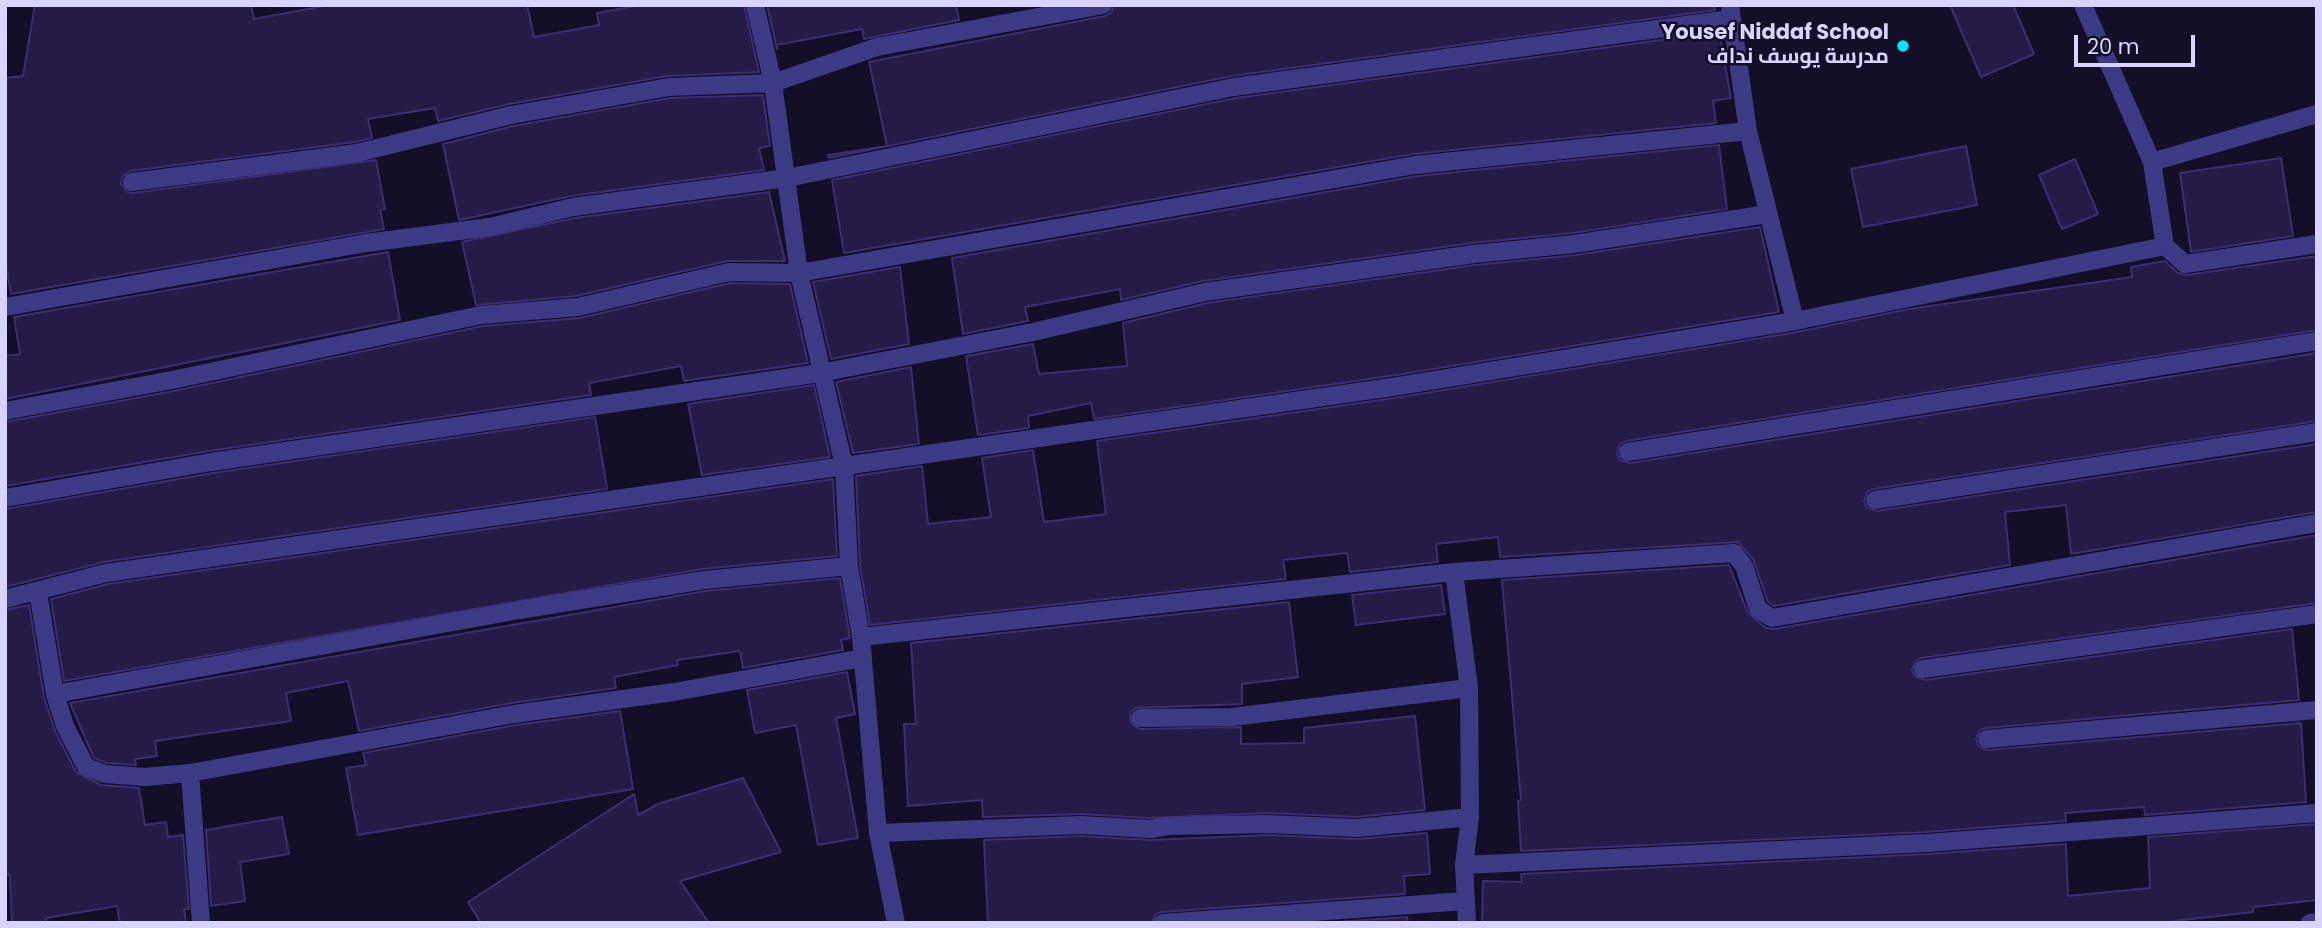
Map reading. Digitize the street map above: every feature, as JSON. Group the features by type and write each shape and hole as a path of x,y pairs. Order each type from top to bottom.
{"street":[{"path":"755,5 773,82 799,273 820,373 844,466 849,566 861,637 878,833 896,923"},
{"path":"132,182 357,153 511,115 669,87 773,82 877,47 1103,5"},
{"path":"2083,5 2152,162 2165,246 2185,264 2317,244"},
{"path":"5,307 353,245 489,227 573,207 787,177 1234,87 1730,12 1748,131 1795,321"},
{"path":"2152,162 2317,114"},
{"path":"5,411 172,380 481,315 578,307 729,272 799,273 1415,165 1748,131"},
{"path":"5,498 225,460 820,373 1033,332 1205,292 1474,254 1574,244 1768,214"},
{"path":"5,599 106,573 1386,388 1795,321 2165,246"},
{"path":"1628,452 2317,341"},
{"path":"1875,500 2317,432"},
{"path":"861,637 1454,572 1734,553 1744,566 1758,609 1772,618 2317,523"},
{"path":"55,694 514,611 704,580 849,566"},
{"path":"1454,572 1468,688 1470,817 1464,866 1466,923"},
{"path":"38,592 55,694 65,726 86,767 105,774 145,778 190,773 514,714 674,692 863,658"},
{"path":"1923,668 2317,614"},
{"path":"1140,718 1232,717 1468,688"},
{"path":"1987,739 2317,710"},
{"path":"190,773 201,923"},
{"path":"1464,866 1927,843 2317,813"},
{"path":"878,833 1082,825 1150,830 1169,826 1269,824 1356,828 1470,817"},
{"path":"1163,923 1465,901"},
{"path":"2310,923 2317,922"}],"building":[{"path":"35,5 251,5 254,19 330,5 527,5 534,37 599,25 597,13 641,5 744,5 759,72 667,76 509,104 438,121 435,108 368,119 372,138 355,142 130,171 122,177 121,184 127,192 133,193 376,160 385,209 380,210 384,229 11,294 5,259 5,78 23,76"},
{"path":"767,5 956,5 959,20 864,39 862,29 776,45"},
{"path":"1114,5 1715,5 1715,10 1232,76 829,158 828,155 887,146 869,62 1105,16 1111,13"},
{"path":"1950,5 2013,5 2034,54 1981,77"},
{"path":"1719,32 1731,98 1713,101 1716,123 1413,154 844,253 832,180 1236,98"},
{"path":"763,95 770,146 759,148 764,170 571,196 459,220 443,144 513,126 670,98"},
{"path":"1719,145 1727,209 1573,233 1472,243 1203,281 1121,300 1120,289 1025,307 1028,321 963,334 952,258 1417,176"},
{"path":"1966,146 1977,205 1863,227 1851,169"},
{"path":"2281,158 2293,236 2191,252 2180,173"},
{"path":"2075,159 2098,214 2062,229 2039,175"},
{"path":"769,192 785,261 727,261 576,296 476,305 462,242 575,218"},
{"path":"1760,227 1779,312 1397,375 1094,419 1091,403 1028,416 1029,428 978,435 966,356 1033,344 1039,374 1127,366 1123,323 1207,303 1475,265 1576,255"},
{"path":"388,252 400,320 5,399 5,356 20,354 14,317"},
{"path":"2317,256 2317,330 1626,441 1620,444 1617,453 1620,460 1630,463 2317,353 2317,421 1873,489 1867,492 1864,501 1867,508 1877,511 2317,444 2317,512 2071,554 2066,505 2005,512 2010,565 1774,606 1768,602 1753,559 1738,542 1500,557 1498,537 1436,544 1438,562 1350,572 1347,553 1283,560 1286,579 870,625 860,565 856,476 922,466 928,524 991,517 982,458 1033,450 1044,522 1106,514 1097,441 1401,397 1797,332 1909,309 2132,277 2131,267 2165,261 2178,273 2187,275"},
{"path":"900,267 909,344 831,359 813,282"},
{"path":"730,283 790,284 808,363 684,381 681,366 589,383 591,395 209,451 5,486 5,422 174,391 483,326 580,318"},
{"path":"911,367 919,444 853,453 836,382"},
{"path":"814,385 830,457 702,475 688,404"},
{"path":"595,417 607,489 104,562 5,587 5,509 213,473"},
{"path":"833,479 837,556 702,569 64,681 51,599 108,584"},
{"path":"2317,535 2317,603 1921,658 1916,661 1912,670 1915,676 1925,680 2292,629 2299,700 1986,728 1980,730 1976,739 1978,746 1988,750 2301,723 2306,802 2145,815 2144,807 2065,813 2066,821 1926,832 1521,851 1518,801 1521,800 1502,580 1729,565 1748,613 1766,628 1774,629"},
{"path":"840,578 850,638 841,640 843,650 743,668 740,651 677,660 678,665 614,677 616,688 512,703 359,731 348,681 286,693 291,721 155,741 157,756 135,759 136,765 107,763 94,758 70,703 705,591"},
{"path":"1441,585 1445,614 1356,625 1352,595"},
{"path":"1289,602 1298,677 1242,684 1242,704 1135,708 1130,713 1131,724 1140,729 1241,727 1241,744 1304,743 1304,728 1415,716 1425,810 1357,817 1269,813 1149,818 1081,814 983,817 982,800 908,806 904,724 916,724 911,643"},
{"path":"29,605 44,697 55,731 76,772 101,785 139,788 145,825 166,822 168,837 183,835 189,909 184,909 186,923 120,923 117,906 46,918 46,923 12,923 10,874 5,875 5,610"},
{"path":"847,672 855,714 836,718 858,838 818,845 796,725 755,733 747,690"},
{"path":"620,711 633,789 358,835 346,768 366,765 363,753 516,725"},
{"path":"743,778 781,852 680,881 709,923 481,923 468,902 634,794 638,815 658,804"},
{"path":"282,817 289,854 240,862 245,901 211,906 206,830"},
{"path":"2317,824 2317,900 2253,907 2253,912 2157,923 1482,923 1483,881 1522,882 1521,874 1928,854 2066,844 2068,896 2150,888 2148,837"},
{"path":"1427,833 1430,874 1404,876 1405,894 1162,912 1156,914 1152,923 988,923 984,840 1081,836 1150,840 1269,835 1357,839"},
{"path":"1407,917 1408,923 1323,923"}],"place":[{"name":"Yousef Niddaf School مدرسة يوسف نداف","path":"1903,46"}]}
